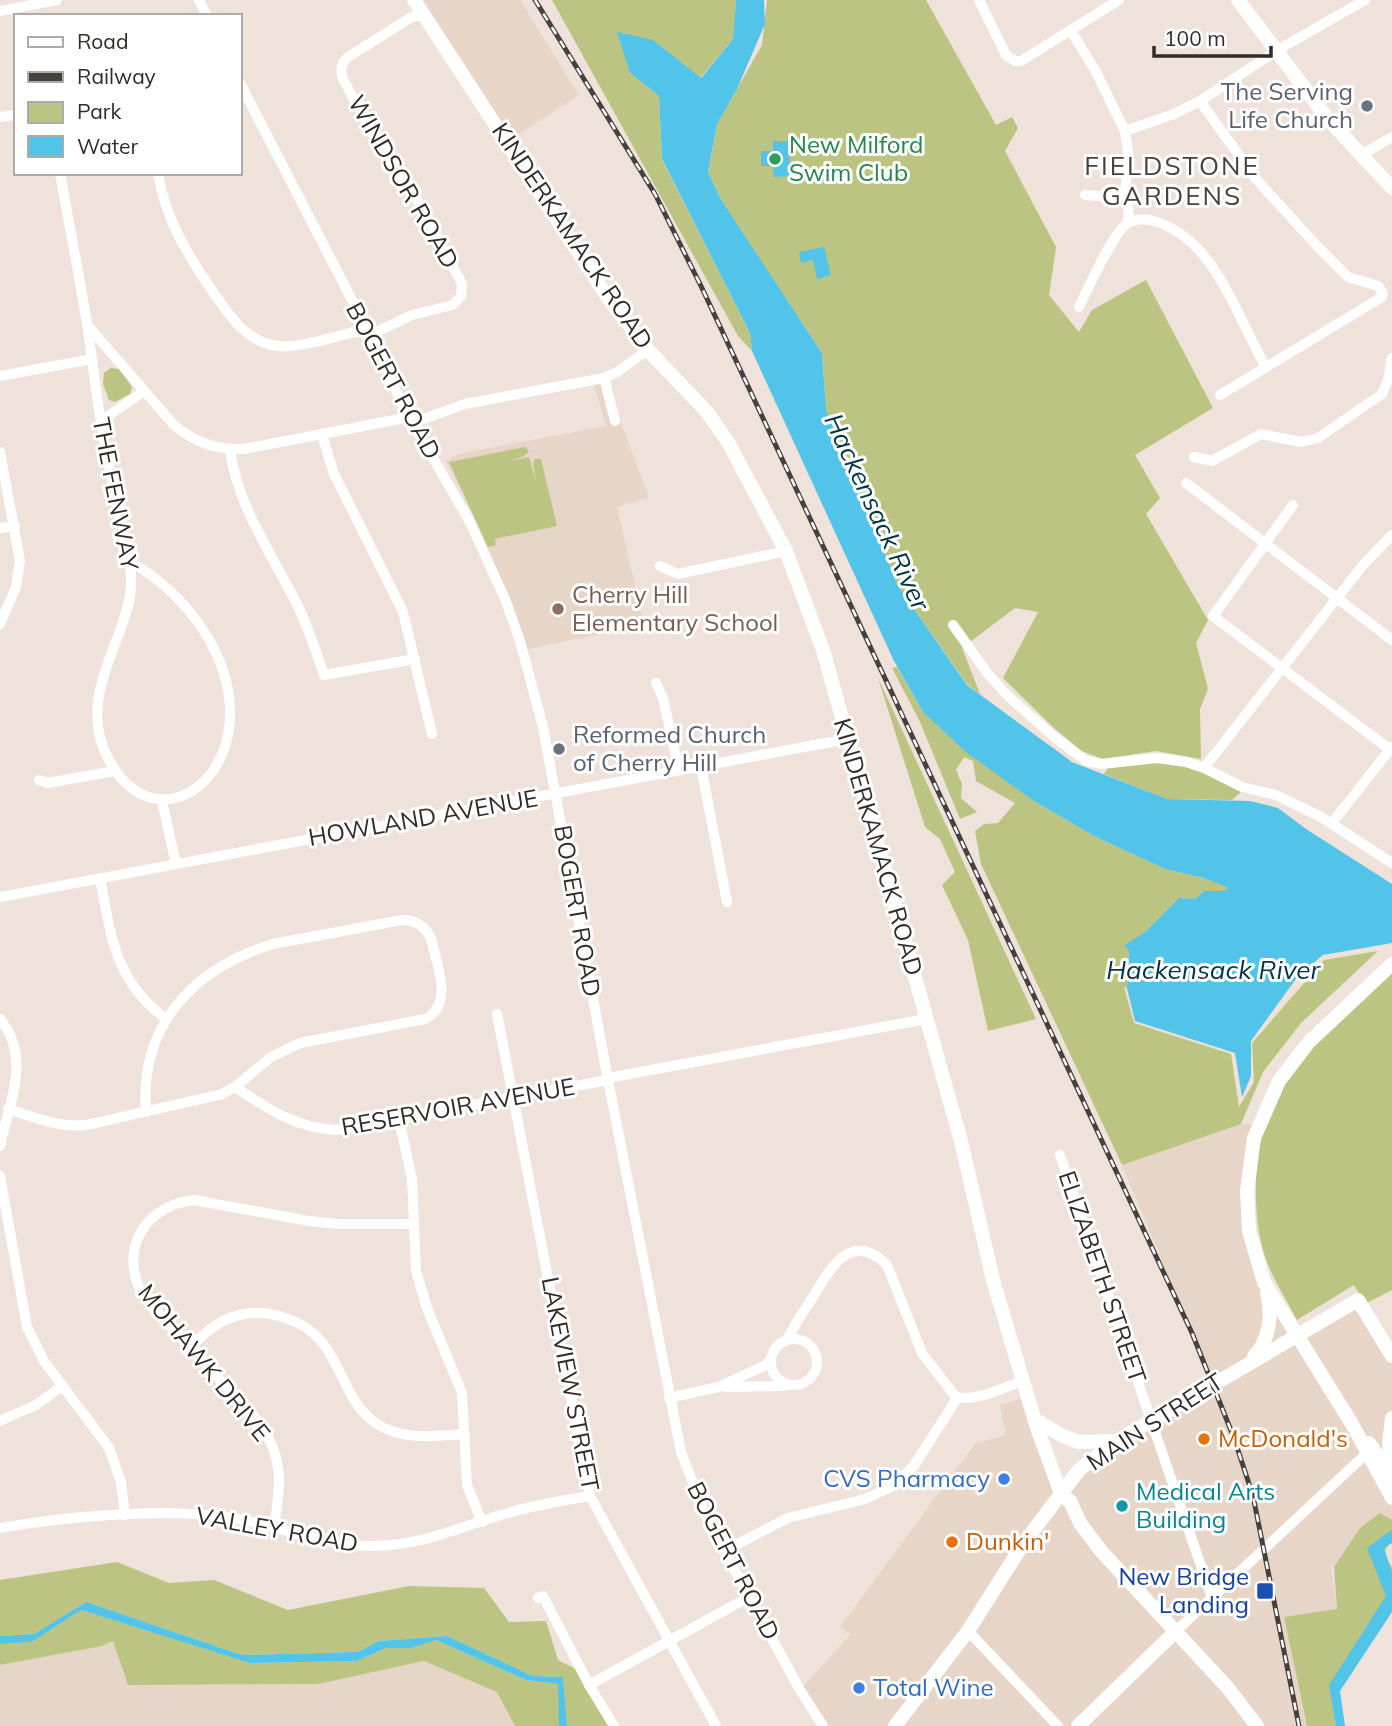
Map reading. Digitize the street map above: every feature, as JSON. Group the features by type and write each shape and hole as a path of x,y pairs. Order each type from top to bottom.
{"main road":[{"name":"KINDERKAMACK ROAD","path":"414,0 608,298 648,350 696,398 715,422 755,489 786,551 823,650 961,1141 993,1280 1034,1419 1062,1496 1070,1501 1080,1523 1101,1551 1228,1688 1256,1726"},
{"path":"1238,0 1328,119 1392,188"},
{"path":"1248,1362 1261,1349 1266,1338 1270,1311 1249,1231 1247,1191 1251,1151 1261,1117 1279,1081 1309,1042 1392,964"},
{"path":"1264,1282 1352,1424 1392,1475"},
{"name":"MAIN STREET","path":"895,1726 968,1631 1023,1544 1062,1496 1079,1470 1117,1440 1358,1300 1392,1356"},
{"path":"1392,1418 1389,1444 1392,1459"},
{"path":"1034,1419 1078,1442 1117,1440"},
{"path":"1352,1424 1392,1498"},
{"path":"1082,1725 1176,1631"}],"street":[{"path":"0,11 57,0"},
{"path":"979,0 1006,55 1015,61 1026,60 1119,0"},
{"path":"1125,131 1174,114 1200,101 1276,51 1365,0"},
{"name":"WINDSOR ROAD","path":"158,175 169,217 187,253 233,321 261,342 286,347 368,332 412,315 447,308 457,301 462,284 428,218 372,134 342,76 341,69 342,63 348,57 422,13"},
{"path":"1071,31 1098,75 1125,131 1128,179 1125,198 1129,211 1127,223"},
{"name":"BOGERT ROAD","path":"242,87 410,417 470,522 505,599 533,684 556,793 678,1441 690,1479 724,1551 800,1690 823,1726"},
{"path":"1200,101 1256,179 1296,224 1348,277 1378,286 1383,294 1220,395"},
{"path":"1361,155 1392,137"},
{"name":"THE FENWAY","path":"60,175 101,421 132,586 129,605 100,684 96,711 99,739 115,771 145,796 162,801"},
{"path":"1085,195 1125,198"},
{"path":"1079,307 1115,237 1127,223 1137,219 1158,222 1180,232 1196,246 1229,294 1266,367"},
{"path":"87,326 185,434 207,445 230,450 410,417 423,419 465,404 604,378 648,350"},
{"path":"0,376 92,359"},
{"path":"1194,457 1212,461 1261,434 1293,441 1318,438 1382,394 1392,359"},
{"path":"604,378 614,421"},
{"path":"101,421 144,391"},
{"path":"322,435 334,474 394,590 409,630 432,734"},
{"path":"230,450 233,471 243,500 303,617 324,675 415,659"},
{"path":"0,452 19,547 16,587 0,624"},
{"path":"1186,483 1392,640"},
{"path":"1293,505 1213,616 1391,750 1332,823"},
{"path":"0,528 15,526"},
{"path":"1204,768 1363,565 1392,536"},
{"path":"660,566 678,574 786,551"},
{"path":"129,561 166,587 193,615 212,648 227,689 229,724 225,745 212,772 186,796 162,801 176,864"},
{"path":"953,625 988,674 1008,696 1086,761 1102,764 1157,758 1186,762 1204,768 1242,788 1276,795 1293,803 1332,823 1392,863"},
{"path":"656,683 663,698 678,770"},
{"name":"HOWLAND AVENUE","path":"0,897 847,739"},
{"path":"701,766 727,902"},
{"path":"39,780 47,783 115,771"},
{"path":"100,878 112,943 124,973 142,999 166,1019"},
{"path":"9,1109 72,1126 86,1125 211,1098 235,1087 271,1058 300,1044 425,1019 437,1011 442,992 431,938 416,922 402,920 273,944 238,957 194,986 166,1019 148,1062 146,1112"},
{"name":"LAKEVIEW STREET","path":"497,1014 590,1496 716,1726"},
{"path":"0,1018 12,1037 18,1059 17,1076 0,1146"},
{"name":"RESERVOIR AVENUE","path":"235,1087 278,1115 307,1126 336,1130 926,1019"},
{"path":"399,1119 412,1179 414,1252 420,1289 460,1386 465,1410 467,1485 482,1522"},
{"name":"ELIZABETH STREET","path":"1060,1155 1212,1598"},
{"path":"0,1176 5,1236 27,1327 44,1361 109,1448 121,1482 125,1514"},
{"name":"MOHAWK DRIVE","path":"274,1527 280,1482 277,1456 272,1444 260,1423 145,1299 135,1279 133,1266 136,1243 145,1225 162,1210 194,1200 309,1222 413,1224"},
{"path":"718,1387 766,1365 776,1347 787,1340 834,1263 848,1254 864,1252 880,1259 890,1272 922,1353 950,1391 958,1397 972,1399 1023,1381"},
{"path":"190,1347 215,1326 237,1315 260,1313 279,1316 302,1326 321,1342 352,1398 368,1417 378,1424 410,1436 465,1434"},
{"path":"669,1398 718,1387 804,1384 810,1380 817,1368 818,1361 813,1348 801,1340 787,1340"},
{"path":"770,1360 773,1374 790,1385"},
{"path":"0,1421 36,1405 62,1386"},
{"path":"724,1551 788,1518 865,1499 891,1486 913,1467 958,1397"},
{"path":"1176,1631 1366,1454"},
{"name":"VALLEY ROAD","path":"0,1528 125,1514 210,1515 274,1527 332,1543 374,1546 433,1538 538,1506 590,1496"},
{"path":"538,1598 543,1595 589,1685 614,1726"},
{"path":"589,1685 749,1597"},
{"path":"968,1631 1058,1726"}],"shaded area":[{"path":"414,0 520,0 579,95 506,142"},
{"path":"604,378 649,497 617,507 644,625 523,650 473,515 446,461 458,454 606,426 593,381"},
{"path":"1241,1124 1259,1124 1254,1138 1253,1250 1296,1335 1358,1300 1392,1356 1392,1530 1331,1567 1337,1609 1284,1617 1307,1726 823,1726 800,1690 851,1634 840,1627 975,1444 1006,1435 1000,1405 1028,1397 1061,1495 1074,1479 1213,1383 1122,1165"},
{"path":"113,1641 318,1684 424,1661 498,1692 515,1726 0,1726 0,1665 102,1646"}],"green space":[{"path":"552,0 736,0 733,39 700,78 653,40 630,73 659,96 662,160 750,333 752,351 738,336"},
{"path":"767,0 926,0 996,125 1012,117 1018,128 1005,151 1056,247 1049,295 1079,332 1092,310 1146,280 1213,408 1135,455 1160,498 1146,514 1208,620 1196,643 1208,689 1200,709 1201,759 1156,751 1102,759 1082,751 1054,728 1003,678 1038,612 1015,608 962,648 980,694 967,684 898,586 826,410 822,353 720,198 708,173 717,124 762,45"},
{"path":"111,368 119,369 132,387 130,394 115,402 109,400 103,384 104,373"},
{"path":"525,447 529,451 524,456 510,461 529,457 536,482 533,463 535,459 541,459 557,526 495,539 496,545 488,547 449,462"},
{"path":"897,667 923,712 1034,801 1094,836 1165,869 1204,878 1230,888 1204,891 1195,899 1179,898 1145,932 1126,945 1129,951 1127,988 1124,987 1134,1023 1231,1054 1239,1107 1254,1082 1252,1043 1324,960 1378,951 1301,1023 1263,1072 1241,1124 1122,1165 981,864 975,831 984,824 998,823 1015,803 976,781 973,761 964,757 956,770 962,784 961,798 977,812 960,819 920,722 892,668"},
{"path":"878,678 1036,1019 988,1031 968,940 942,885 955,872 940,839 925,827"},
{"path":"1170,762 1197,767 1242,791 1232,800 1167,799 1104,774 1110,765"},
{"path":"1392,969 1392,1290 1365,1304 1354,1285 1297,1320 1267,1262 1258,1228 1258,1156 1266,1122 1279,1093 1296,1066 1340,1017"},
{"path":"1380,1513 1392,1520 1392,1539 1383,1554 1392,1567 1392,1611 1335,1693 1340,1726 1307,1726 1284,1617 1337,1609 1334,1567 1360,1528"},
{"path":"117,1562 169,1583 214,1580 288,1610 409,1586 484,1588 509,1622 546,1621 558,1660 587,1675 616,1726 567,1726 563,1677 533,1676 447,1636 379,1641 357,1652 242,1655 86,1602 34,1634 0,1636 0,1580"},
{"path":"81,1610 251,1663 357,1661 386,1648 411,1648 436,1640 526,1680 559,1684 559,1726 515,1726 497,1692 424,1661 318,1684 128,1685 113,1641 102,1646 0,1665 0,1644 32,1642"}],"water":[{"name":"Hackensack River","path":"736,0 764,0 765,24 737,89 717,124 708,172 720,198 822,353 826,410 898,586 967,685 1072,762 1167,799 1250,801 1278,808 1392,884 1392,943 1323,955 1298,976 1251,1041 1251,1076 1242,1097 1235,1053 1135,1021 1127,988 1129,951 1125,945 1145,932 1179,898 1195,899 1204,891 1222,891 1229,888 1204,878 1165,869 1094,836 1034,801 966,752 923,712 894,661 752,351 750,333 662,159 659,96 630,73 617,32 653,40 701,78 733,39"},
{"name":"New Milford Swim Club","path":"773,141 789,141 790,176 774,177 773,166 761,166 761,151 773,151"},
{"path":"824,247 831,275 817,279 813,260 801,263 799,252"},
{"path":"1392,1530 1392,1543 1384,1548 1392,1573 1392,1612 1340,1691 1345,1726 1336,1726 1329,1685 1386,1596 1367,1548"},
{"path":"86,1602 242,1655 357,1652 379,1641 447,1636 533,1676 563,1677 567,1726 559,1726 558,1684 526,1680 436,1640 411,1648 386,1648 357,1661 250,1663 81,1610 32,1642 0,1644 0,1636 34,1634"}],"railway":[{"path":"535,0 655,194 701,286 1192,1333 1234,1438 1253,1496 1299,1726"}],"place":[{"name":"The Serving Life Church","path":"1367,106"},
{"name":"New Milford Swim Club","path":"775,159"},
{"name":"Cherry Hill Elementary School","path":"558,609"},
{"name":"Reformed Church of Cherry Hill","path":"559,749"},
{"name":"McDonald's","path":"1204,1439"},
{"name":"CVS Pharmacy","path":"1004,1479"},
{"name":"Medical Arts Building","path":"1122,1506"},
{"name":"Dunkin'","path":"952,1542"},
{"name":"New Bridge Landing","path":"1265,1591"},
{"name":"Total Wine","path":"859,1688"}],"district":[{"name":"FIELDSTONE GARDENS","path":"1172,181"}]}
